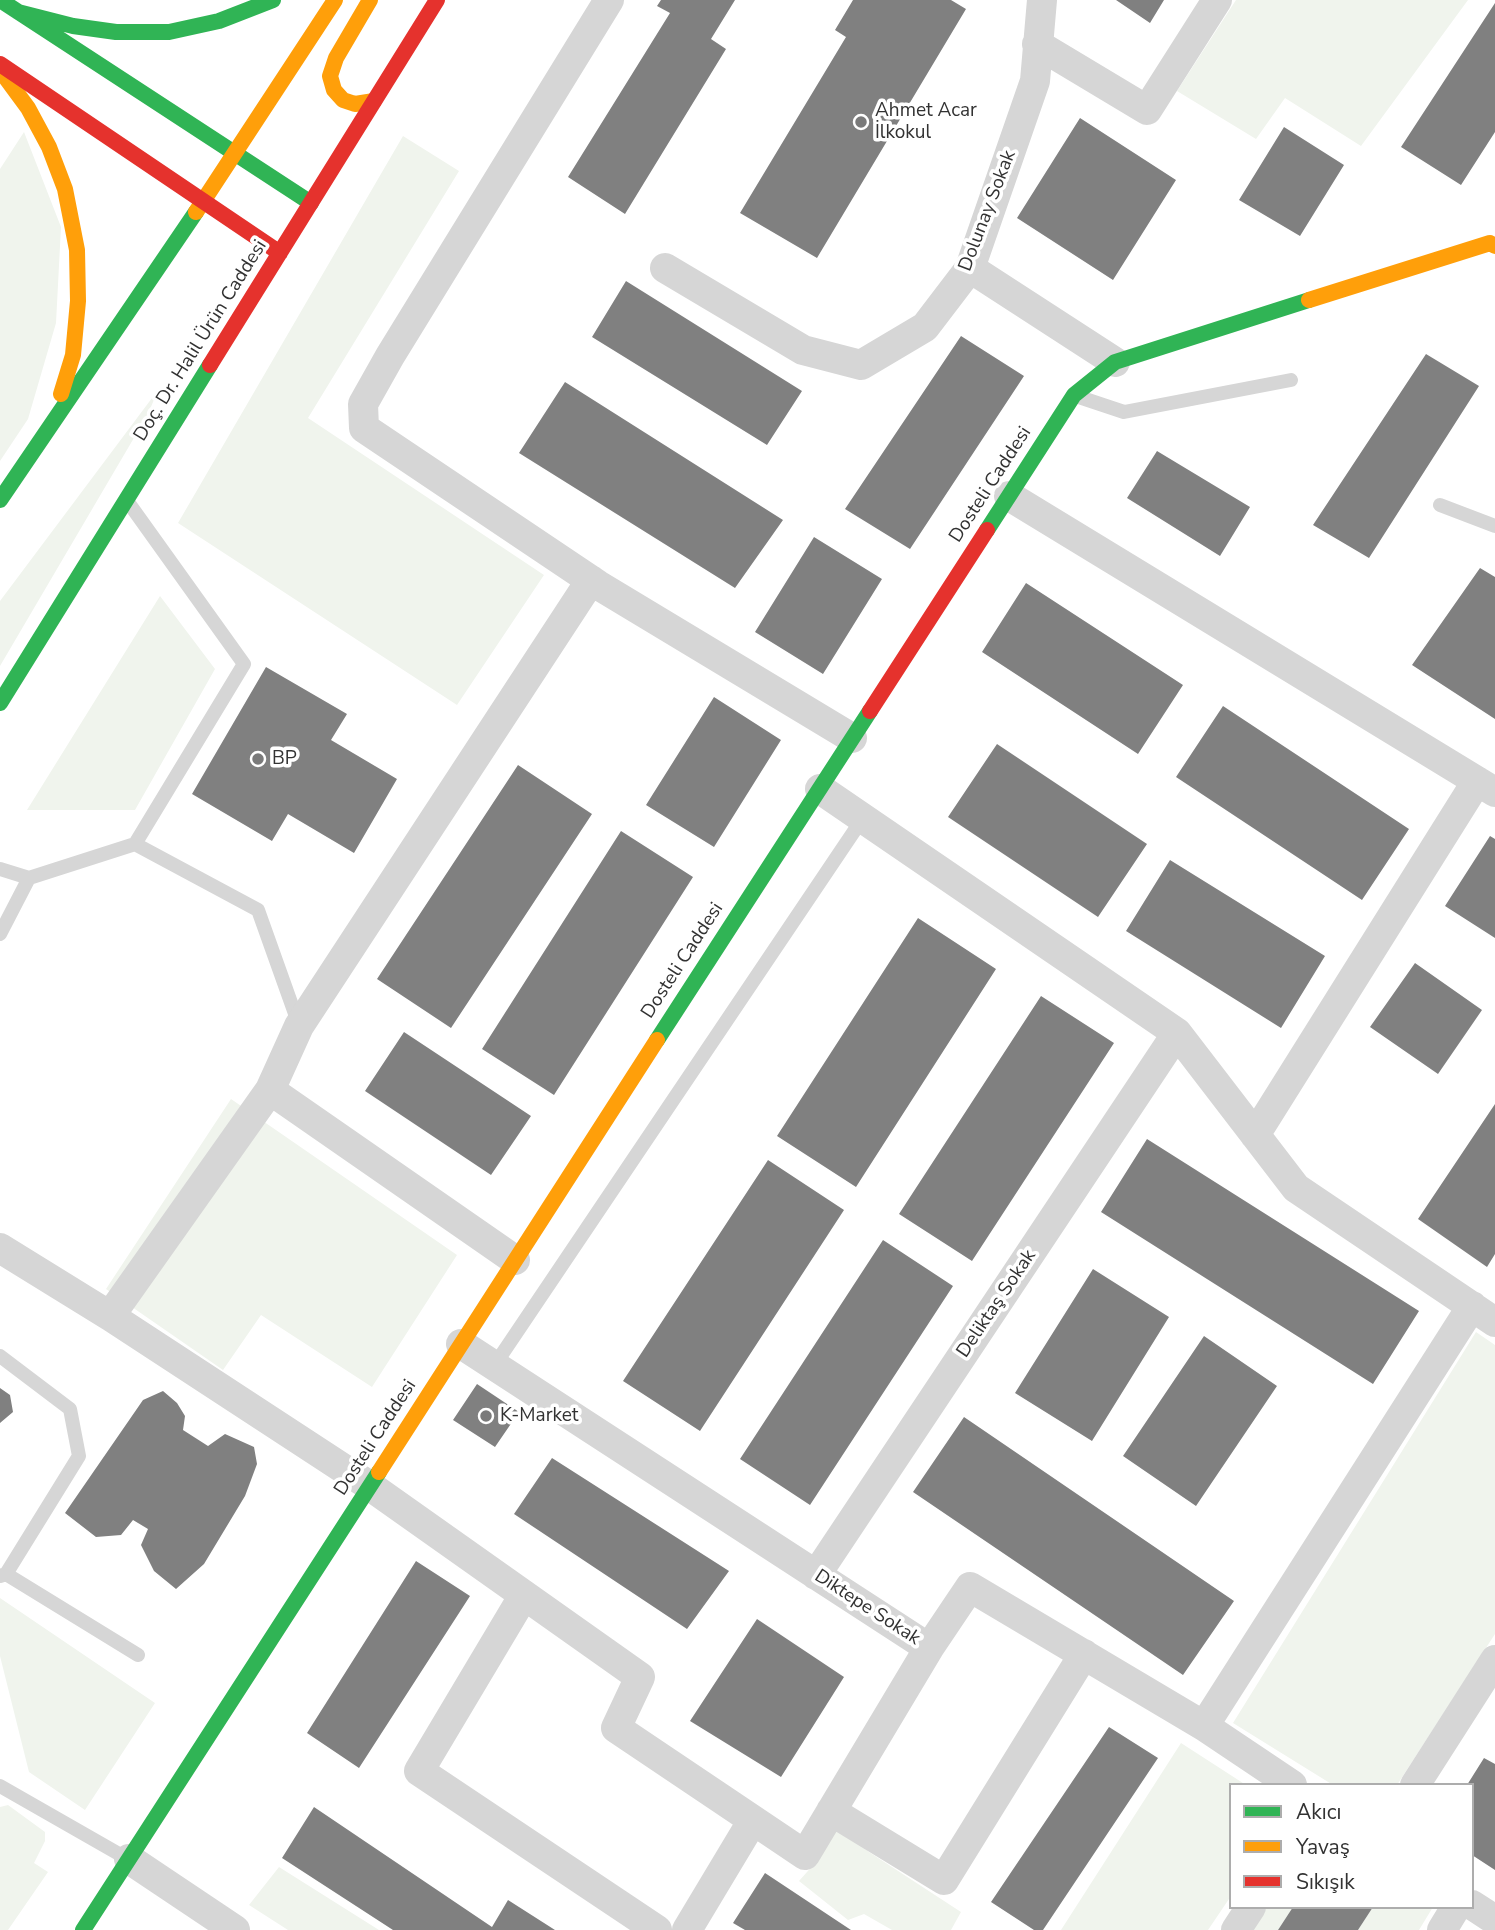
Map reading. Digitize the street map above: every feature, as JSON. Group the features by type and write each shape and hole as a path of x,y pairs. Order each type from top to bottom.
{"street":[{"path":"0,0 311,204"},
{"path":"18,12 73,26 117,32 169,32 219,21 273,0"},
{"path":"0,500 204,201 335,0"},
{"path":"370,0 335,58 330,76 334,90 343,100 355,104 374,102"},
{"name":"Doç. Dr. Halil Ürün Caddesi","path":"0,703 437,0"},
{"path":"609,0 363,404 364,428 591,580 852,738"},
{"name":"Dolunay Sokak","path":"665,268 803,350 861,365 925,327 970,268 1035,81 1042,0"},
{"path":"1037,44 1147,110 1217,0"},
{"path":"0,64 280,253"},
{"path":"0,71 28,108 49,147 65,189 77,250 78,301 73,355 50,428"},
{"name":"Dosteli Caddesi","path":"83,1930 1074,395 1115,362 1493,241"},
{"path":"970,268 1115,362"},
{"path":"1009,496 1486,786 1255,1135"},
{"path":"110,1316 270,1090 299,1026 591,580"},
{"path":"820,789 1177,1033 1296,1188 1484,1314 1205,1726"},
{"name":"Deliktaş Sokak","path":"816,1575 1177,1033"},
{"path":"270,1090 515,1260"},
{"path":"0,1248 110,1316 370,1486 640,1677 616,1728 805,1856 929,1648"},
{"name":"Diktepe Sokak","path":"461,1344 929,1648 970,1587 1205,1726 1289,1783"},
{"path":"524,1595 419,1771 657,1930"},
{"path":"831,1811 944,1880 1084,1654"},
{"path":"1416,1783 1495,1660"},
{"path":"687,1930 753,1820"},
{"path":"128,1860 236,1930"},
{"path":"1474,1906 1495,1920"},
{"path":"1236,1930 1250,1909"},
{"path":"1442,1930 1455,1909"}],"lane":[{"path":"1074,395 1124,412 1291,380"},
{"path":"0,869 29,878 135,844 244,664 127,500"},
{"path":"1440,505 1495,526"},
{"path":"494,1366 863,818"},
{"path":"135,844 258,910 299,1026"},
{"path":"0,934 29,878"},
{"path":"0,1356 70,1409 79,1456 3,1575 138,1655"},
{"path":"0,1786 128,1860"}],"shaded area":[{"path":"1236,0 1468,0 1361,146 1285,98 1256,139 1177,91"},
{"path":"24,132 61,227 56,323 28,419 0,461 0,169"},
{"path":"403,136 459,171 308,418 544,575 457,705 178,523"},
{"path":"158,390 148,414 0,666 0,601"},
{"path":"160,596 215,669 135,810 27,810"},
{"path":"231,1099 457,1255 372,1387 261,1315 223,1370 106,1289"},
{"path":"1476,1332 1495,1345 1495,1634 1398,1783 1330,1783 1233,1723"},
{"path":"0,1598 155,1703 85,1810 29,1772 0,1656"},
{"path":"1181,1743 1243,1783 1229,1783 1229,1899 1208,1930 1061,1930"},
{"path":"8,1805 45,1832 45,1841 34,1863 48,1872 8,1930 0,1930 0,1807"},
{"path":"836,1825 869,1852 961,1912 951,1930 892,1930 864,1914 848,1920 799,1881 815,1863"},
{"path":"279,1867 379,1930 288,1930 249,1905"},
{"path":"1260,1909 1292,1909 1278,1930 1245,1930"},
{"path":"1372,1909 1432,1909 1419,1930 1358,1930"}],"building":[{"path":"661,0 735,0 711,39 726,49 625,214 568,177 670,13 657,6"},
{"path":"853,0 951,0 966,9 817,258 740,213 846,37 835,30"},
{"path":"1116,0 1164,0 1150,23"},
{"path":"1495,3 1495,132 1461,185 1401,147"},
{"path":"1080,118 1176,180 1113,280 1017,218"},
{"path":"1284,127 1344,165 1300,236 1239,200"},
{"path":"626,281 802,391 767,445 592,337"},
{"path":"961,336 1024,376 910,549 845,509"},
{"path":"1426,354 1479,386 1369,558 1313,525"},
{"path":"565,382 783,520 735,588 519,453"},
{"path":"1157,451 1250,507 1220,556 1127,498"},
{"path":"814,537 882,579 823,674 755,632"},
{"path":"1480,568 1495,577 1495,719 1412,665"},
{"path":"1026,583 1183,685 1138,754 982,652"},
{"path":"266,667 347,714 331,740 397,779 354,853 288,814 272,841 192,794"},
{"path":"714,697 781,740 714,847 646,805"},
{"path":"1223,706 1409,829 1362,900 1176,777"},
{"path":"997,744 1147,844 1098,917 948,817"},
{"path":"518,765 592,814 451,1028 377,979"},
{"path":"621,831 693,877 554,1095 482,1049"},
{"path":"1490,836 1495,839 1495,938 1445,906"},
{"path":"1170,860 1325,956 1281,1028 1126,931"},
{"path":"918,918 996,969 856,1187 777,1136"},
{"path":"1415,963 1482,1010 1438,1074 1370,1027"},
{"path":"1041,996 1114,1043 972,1261 899,1214"},
{"path":"404,1032 531,1116 491,1175 365,1091"},
{"path":"1495,1104 1495,1254 1487,1267 1418,1219"},
{"path":"1147,1139 1419,1311 1373,1384 1101,1212"},
{"path":"768,1160 844,1210 700,1431 623,1381"},
{"path":"883,1240 953,1286 810,1505 740,1459"},
{"path":"1093,1269 1169,1317 1092,1441 1015,1393"},
{"path":"1204,1336 1277,1386 1196,1506 1123,1456"},
{"name":"K-Market","path":"477,1384 519,1412 495,1447 453,1420"},
{"path":"0,1388 10,1395 13,1412 0,1423"},
{"path":"163,1391 177,1403 185,1416 183,1430 208,1446 225,1434 254,1447 257,1464 245,1496 204,1564 176,1589 154,1571 141,1545 148,1529 133,1520 121,1535 96,1537 65,1513 143,1400"},
{"path":"964,1417 1234,1601 1183,1675 913,1492"},
{"path":"552,1458 729,1571 687,1629 514,1514"},
{"path":"416,1561 470,1596 359,1768 307,1733"},
{"path":"757,1619 844,1677 781,1777 690,1721"},
{"path":"1109,1727 1158,1758 1043,1930 1034,1930 991,1902"},
{"path":"1484,1758 1495,1764 1495,1870 1474,1856 1474,1783 1468,1783"},
{"path":"314,1807 492,1927 508,1900 555,1930 393,1930 282,1858"},
{"path":"765,1873 851,1930 745,1930 733,1923"},
{"path":"1292,1909 1372,1909 1358,1930 1278,1930"}],"traffic: fast":[{"path":"0,0 311,203"},
{"path":"18,12 73,26 116,32 169,32 219,21 273,0"},
{"path":"0,500 196,212"},
{"path":"987,530 1074,395 1115,362 1309,300"},
{"path":"0,703 210,365"},
{"path":"657,1040 870,711"},
{"path":"83,1930 379,1472"}],"traffic: slow":[{"path":"196,212 335,0"},
{"path":"370,0 336,58 330,76 334,90 343,100 355,104 374,101"},
{"path":"0,70 28,108 49,147 65,189 77,250 78,301 73,355 61,394"},
{"path":"1309,300 1490,243 1495,246"},
{"path":"379,1472 657,1040"}],"traffic: jam":[{"path":"210,365 437,0"},
{"path":"0,64 280,253"},
{"path":"870,711 987,530"}],"place":[{"name":"Ahmet Acar İlkokul","path":"861,122"},
{"name":"BP","path":"258,759"},
{"name":"K-Market","path":"486,1416"}]}
